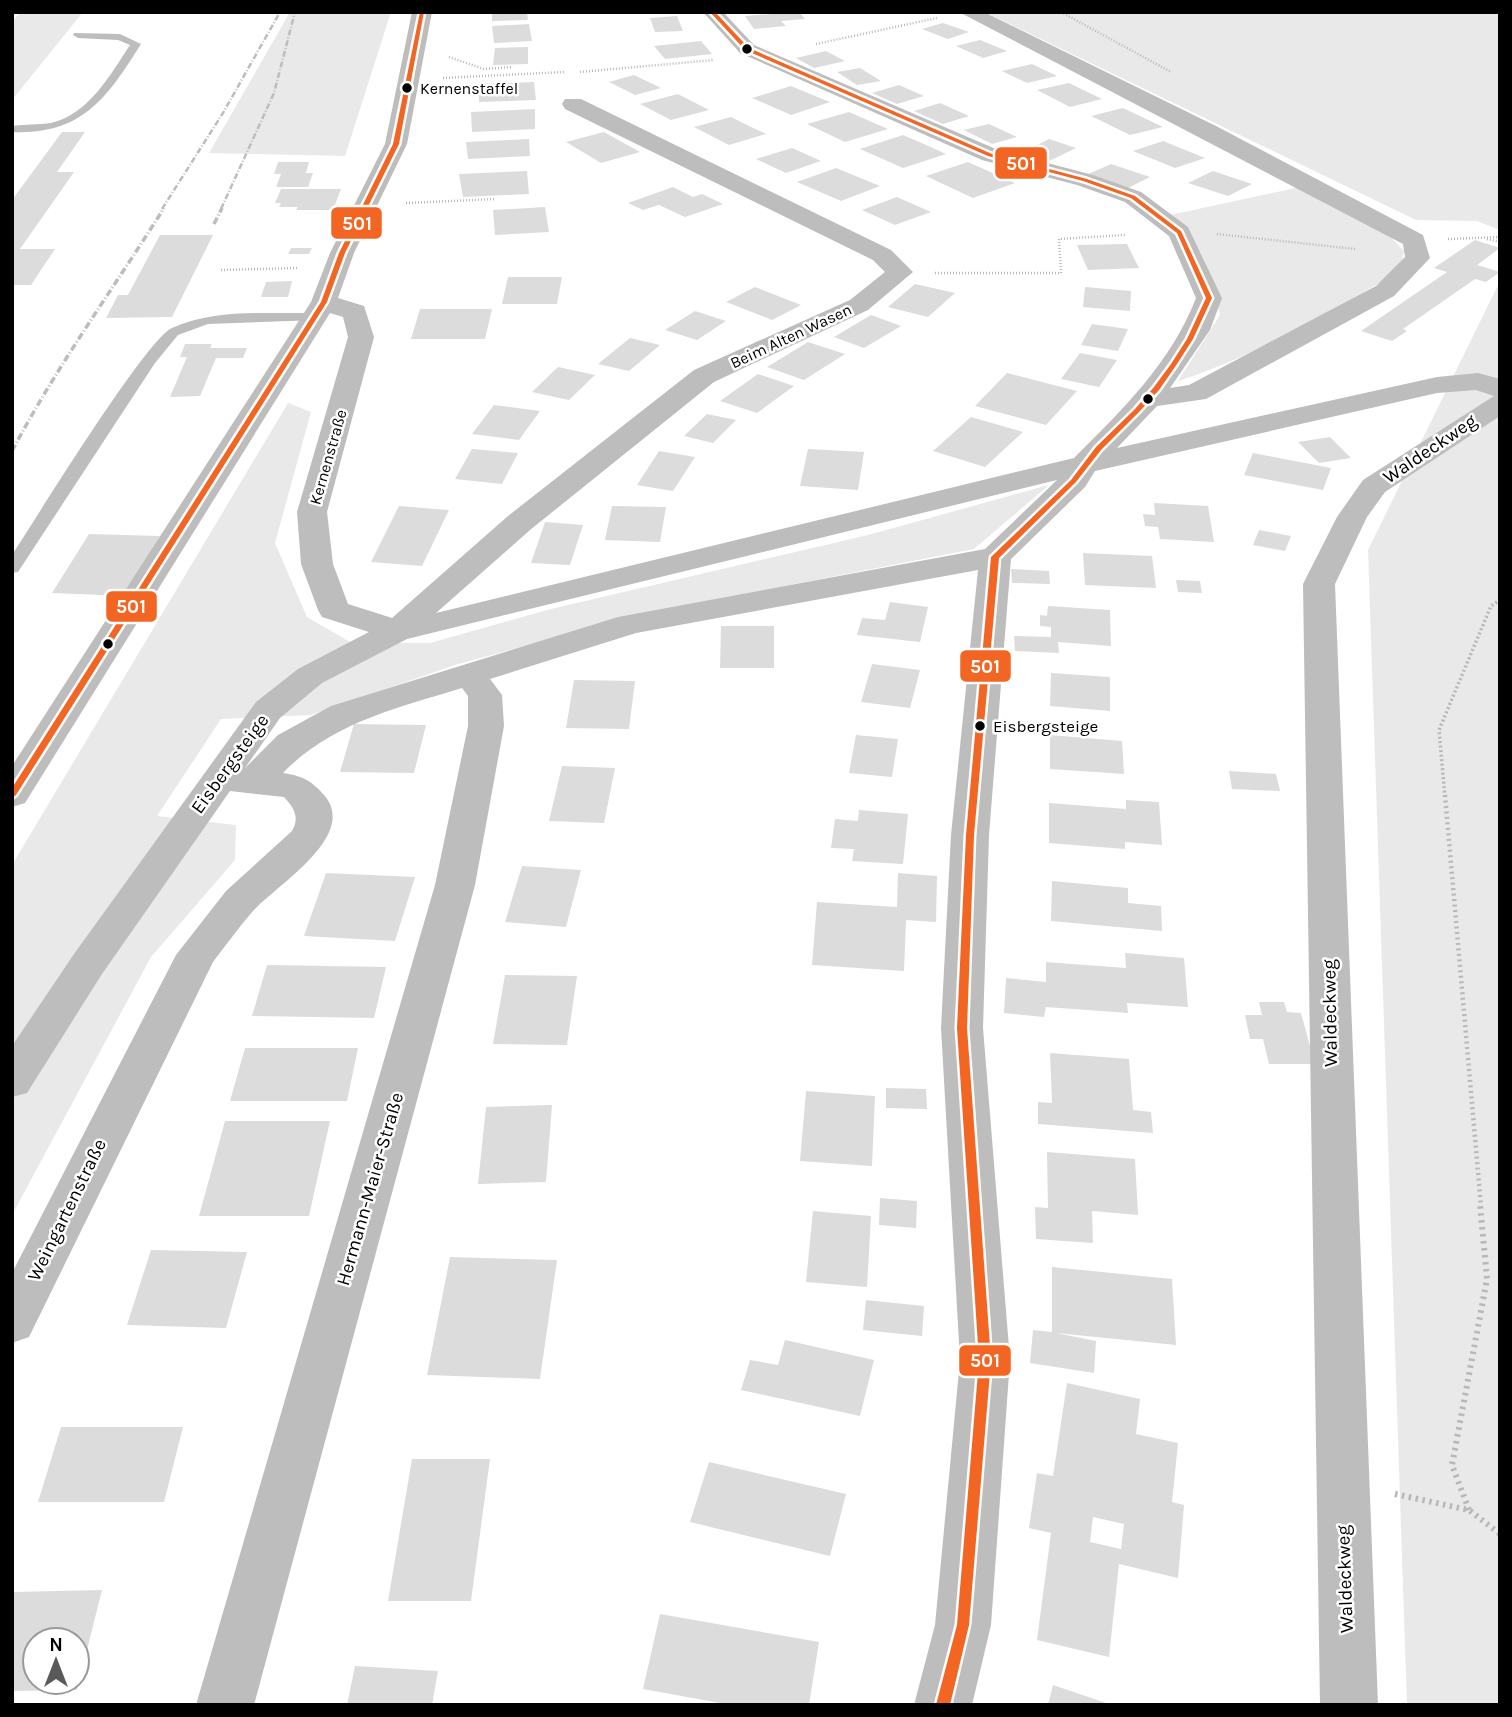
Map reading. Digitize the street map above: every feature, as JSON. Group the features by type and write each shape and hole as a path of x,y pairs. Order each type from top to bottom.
{"street":[{"path":"12,795 319,310 342,253 396,144 422,12"},
{"path":"712,12 747,49 990,155 1085,180 1133,197 1179,232 1209,298 1197,330 1148,398 1082,467 1074,481 995,557 970,835 962,1028 985,1360 963,1625 943,1705"},
{"path":"958,14 1220,137 1416,249 1385,291 1196,393 1148,398"},
{"path":"573,104 883,255 900,272"},
{"name":"Beim Alten Wasen","path":"397,631 519,523 704,376 859,305 900,272"},
{"name":"Kernenstraße","path":"319,310 355,312 361,337 312,512 317,564 334,610 397,631"},
{"name":"Eisbergsteige","path":"12,1081 88,964 236,780 268,710 310,676 397,631 448,621 816,528 1082,467 1139,451 1437,385 1478,381 1500,389"},
{"name":"Waldeckweg","path":"1349,1705 1319,584 1352,517 1374,486 1500,403"},
{"name":"Eisbergsteige","path":"236,780 290,743 343,714 630,624 995,557"},
{"name":"Hermann-Maier-Straße","path":"225,1705 455,885 486,726 485,695 468,673"},
{"name":"Weingartenstraße","path":"12,1322 196,955 240,901 307,839 316,824 313,806 296,787 236,780"}],"lane":[{"path":"14,129 43,128 64,123 95,99 136,44 120,37 78,35"},
{"path":"12,568 149,360 173,332 206,320 319,310"}],"path":[{"path":"408,80 610,70 762,55 958,14"},
{"path":"414,52 443,55 484,69 513,67"},
{"path":"366,205 496,199"},
{"path":"900,272 1061,273 1059,239 1179,232 1416,249 1480,237 1500,237"},
{"path":"1480,237 1500,242"},
{"path":"221,270 299,268"},
{"path":"1469,1510 1452,1465 1487,1279 1439,730 1492,606 1500,600"},
{"path":"1342,1483 1469,1510 1500,1534"}],"shaded area":[{"path":"21,12 83,12 12,100 12,21"},
{"path":"290,12 391,12 345,156 209,153"},
{"path":"985,12 1500,12 1500,230 1477,221 1416,220"},
{"path":"1300,187 1386,232 1404,251 1400,271 1264,346 1178,381 1220,315 1213,286 1198,248 1170,215"},
{"path":"1500,281 1500,1705 1407,1705 1368,550"},
{"path":"288,403 311,412 275,543 307,617 350,642 430,643 551,609 868,535 1049,485 974,549 637,615 455,665 311,715 221,719 157,816 236,825 235,860 151,957 12,1215 12,865"}],"building":[{"path":"492,12 527,12 528,20 492,21"},
{"path":"799,12 805,19 781,21 786,26 754,29 745,16"},
{"path":"677,16 683,31 655,32 650,18"},
{"path":"943,23 969,32 948,39 922,29"},
{"path":"529,24 532,41 494,43 492,26"},
{"path":"980,40 1007,51 983,58 956,46"},
{"path":"701,41 712,54 665,59 654,46"},
{"path":"528,47 528,64 493,65 495,48"},
{"path":"826,51 845,61 814,68 796,58"},
{"path":"1032,64 1057,76 1027,83 1002,71"},
{"path":"860,68 881,81 857,85 837,72"},
{"path":"634,75 661,88 635,95 609,82"},
{"path":"534,82 536,100 479,102 479,84"},
{"path":"1069,83 1102,99 1070,107 1037,90"},
{"path":"899,85 924,96 897,104 872,93"},
{"path":"791,86 830,102 791,115 752,98"},
{"path":"678,94 709,110 671,120 640,104"},
{"path":"940,103 969,116 943,124 914,111"},
{"path":"1123,108 1163,127 1130,135 1091,116"},
{"path":"535,109 535,129 472,132 471,112"},
{"path":"849,112 888,129 845,142 807,124"},
{"path":"731,117 766,134 729,145 694,127"},
{"path":"989,124 1017,137 992,144 964,130"},
{"path":"62,132 85,132 57,172 74,172 20,249 55,249 31,285 12,285 12,200"},
{"path":"604,132 640,152 601,163 566,142"},
{"path":"903,135 946,154 903,168 860,149"},
{"path":"529,139 530,156 468,159 466,142"},
{"path":"1049,139 1076,148 1047,162 1020,154"},
{"path":"1163,141 1205,158 1175,168 1133,151"},
{"path":"792,148 821,161 786,173 756,159"},
{"path":"278,162 309,162 306,173 313,173 308,187 276,187 281,174 274,174"},
{"path":"968,162 1015,183 973,198 926,176"},
{"path":"1111,164 1150,177 1124,190 1084,176"},
{"path":"836,168 880,186 841,201 797,182"},
{"path":"527,171 529,194 463,197 459,174"},
{"path":"1213,171 1252,184 1228,196 1188,183"},
{"path":"673,187 693,197 702,194 723,204 685,217 659,205 643,210 628,203"},
{"path":"281,189 341,189 333,210 296,210 298,207 279,207 281,203 275,203"},
{"path":"897,197 931,212 895,225 862,210"},
{"path":"545,207 549,232 495,235 493,210"},
{"path":"160,235 213,235 172,317 106,318 118,295 128,295"},
{"path":"1475,240 1500,248 1477,265 1500,272 1486,282 1475,279 1403,329 1407,331 1392,341 1361,331 1447,272 1434,268"},
{"path":"1127,244 1139,268 1088,270 1077,245"},
{"path":"291,248 312,248 309,254 288,254"},
{"path":"508,277 562,277 557,304 502,304"},
{"path":"292,281 288,297 261,297 266,282"},
{"path":"915,284 955,293 928,317 888,307"},
{"path":"755,287 801,305 772,320 726,302"},
{"path":"1085,287 1131,291 1130,311 1083,307"},
{"path":"420,309 492,309 485,339 411,339"},
{"path":"695,311 726,321 697,340 665,330"},
{"path":"871,315 901,326 864,348 834,337"},
{"path":"1092,324 1128,329 1118,351 1081,345"},
{"path":"630,338 660,345 629,371 598,364"},
{"path":"808,342 845,354 804,380 767,367"},
{"path":"185,344 212,344 210,348 247,348 243,358 216,358 200,396 170,397 187,357 180,357"},
{"path":"1080,353 1117,360 1099,387 1061,379"},
{"path":"558,367 595,375 569,400 532,392"},
{"path":"1007,373 1077,391 1046,425 975,406"},
{"path":"758,374 794,386 757,413 720,401"},
{"path":"494,405 540,411 519,440 472,434"},
{"path":"707,414 736,420 713,443 684,436"},
{"path":"971,417 1023,432 985,467 933,451"},
{"path":"1330,437 1351,458 1319,463 1298,442"},
{"path":"472,449 518,453 502,484 455,479"},
{"path":"808,449 864,452 858,490 800,486"},
{"path":"659,451 695,457 673,491 637,485"},
{"path":"1253,453 1331,468 1323,490 1244,475"},
{"path":"1154,503 1208,506 1214,542 1160,539 1158,527 1145,526 1143,514 1155,515"},
{"path":"399,506 449,510 422,566 371,562"},
{"path":"612,506 666,507 660,542 605,540"},
{"path":"545,522 583,525 570,565 531,563"},
{"path":"1259,530 1291,536 1285,551 1253,545"},
{"path":"89,534 160,536 126,596 52,593"},
{"path":"1083,553 1152,556 1156,588 1085,585"},
{"path":"1011,569 1049,571 1050,584 1012,583"},
{"path":"1176,580 1200,581 1202,593 1178,592"},
{"path":"890,602 928,607 920,642 857,635 862,618 885,620"},
{"path":"1048,606 1110,610 1111,646 1058,642 1059,653 1015,651 1014,636 1051,637 1051,627 1040,626 1040,615 1047,616"},
{"path":"721,626 774,626 774,668 720,668"},
{"path":"872,664 920,670 910,708 861,702"},
{"path":"1051,673 1110,677 1110,711 1050,706"},
{"path":"574,680 635,681 629,729 566,728"},
{"path":"354,724 426,725 414,773 340,772"},
{"path":"856,735 898,739 892,777 849,773"},
{"path":"1050,735 1122,741 1124,774 1050,769"},
{"path":"562,766 615,768 604,823 549,821"},
{"path":"1229,771 1276,774 1280,791 1232,789"},
{"path":"1126,800 1159,802 1162,845 1125,842 1125,849 1049,843 1049,803 1126,809"},
{"path":"859,810 908,814 903,864 852,861 854,849 831,848 835,819 858,821"},
{"path":"522,866 581,870 566,927 505,922"},
{"path":"326,873 415,877 395,941 304,936"},
{"path":"898,873 937,876 936,922 906,920 904,971 812,965 817,902 897,907"},
{"path":"1052,881 1128,888 1128,903 1161,906 1162,931 1051,921"},
{"path":"1125,953 1184,958 1188,1007 1127,1003 1128,1013 1046,1007 1044,1017 1004,1013 1006,978 1046,982 1046,962 1126,968"},
{"path":"267,965 386,967 374,1018 252,1016"},
{"path":"505,975 577,976 567,1045 493,1044"},
{"path":"1259,1002 1284,1002 1287,1012 1301,1013 1315,1064 1269,1064 1263,1039 1250,1039 1245,1015 1262,1015"},
{"path":"245,1048 358,1048 347,1101 230,1101"},
{"path":"1050,1053 1129,1059 1133,1110 1151,1112 1153,1133 1038,1124 1038,1102 1052,1103"},
{"path":"886,1088 926,1089 927,1109 886,1108"},
{"path":"806,1091 875,1096 872,1166 800,1161"},
{"path":"552,1105 546,1182 478,1184 486,1107"},
{"path":"225,1121 330,1121 309,1216 199,1216"},
{"path":"1047,1152 1135,1159 1138,1215 1092,1211 1093,1243 1036,1239 1035,1207 1048,1208"},
{"path":"880,1198 917,1201 916,1228 879,1225"},
{"path":"813,1211 871,1216 867,1287 806,1282"},
{"path":"151,1250 247,1252 226,1328 127,1325"},
{"path":"450,1257 557,1260 540,1379 427,1375"},
{"path":"1052,1267 1172,1279 1176,1345 1056,1333 1096,1341 1094,1373 1030,1363 1033,1330 1052,1332"},
{"path":"866,1300 924,1306 922,1336 863,1330"},
{"path":"785,1340 874,1360 860,1416 741,1390 750,1360 778,1365"},
{"path":"1067,1383 1140,1399 1136,1434 1178,1443 1172,1502 1184,1505 1178,1578 1119,1564 1109,1657 1037,1640 1051,1533 1029,1528 1037,1473 1053,1476","holes":["1093,1517 1124,1524 1121,1549 1090,1542"]},
{"path":"61,1427 183,1427 164,1502 38,1502"},
{"path":"412,1459 490,1459 471,1601 388,1601"},
{"path":"709,1462 846,1494 830,1556 690,1522"},
{"path":"102,1590 91,1634 91,1626 21,1626 21,1691 12,1691 12,1592"},
{"path":"660,1614 819,1642 809,1705 731,1705 643,1689"},
{"path":"355,1666 438,1671 432,1705 347,1705"},
{"path":"1053,1685 1109,1704 1109,1705 1048,1705"}],"railway":[{"path":"162,209 223,113 280,12"},
{"path":"221,209 274,93 295,12"},
{"path":"12,451 66,358 164,208"},
{"path":"214,224 222,208"}],"transit line":[{"name":"501","path":"12,795 324,302 342,253 396,144 422,12"},
{"name":"501","path":"712,12 747,49 990,155 1085,180 1133,197 1179,232 1209,298 1190,339 1157,389 1099,449 1074,481 995,557 970,835 962,1028 985,1360 963,1625 943,1705"}],"place":[{"name":"Kernenstaffel","path":"407,88"},
{"name":"Eisbergsteige","path":"980,726"}]}
